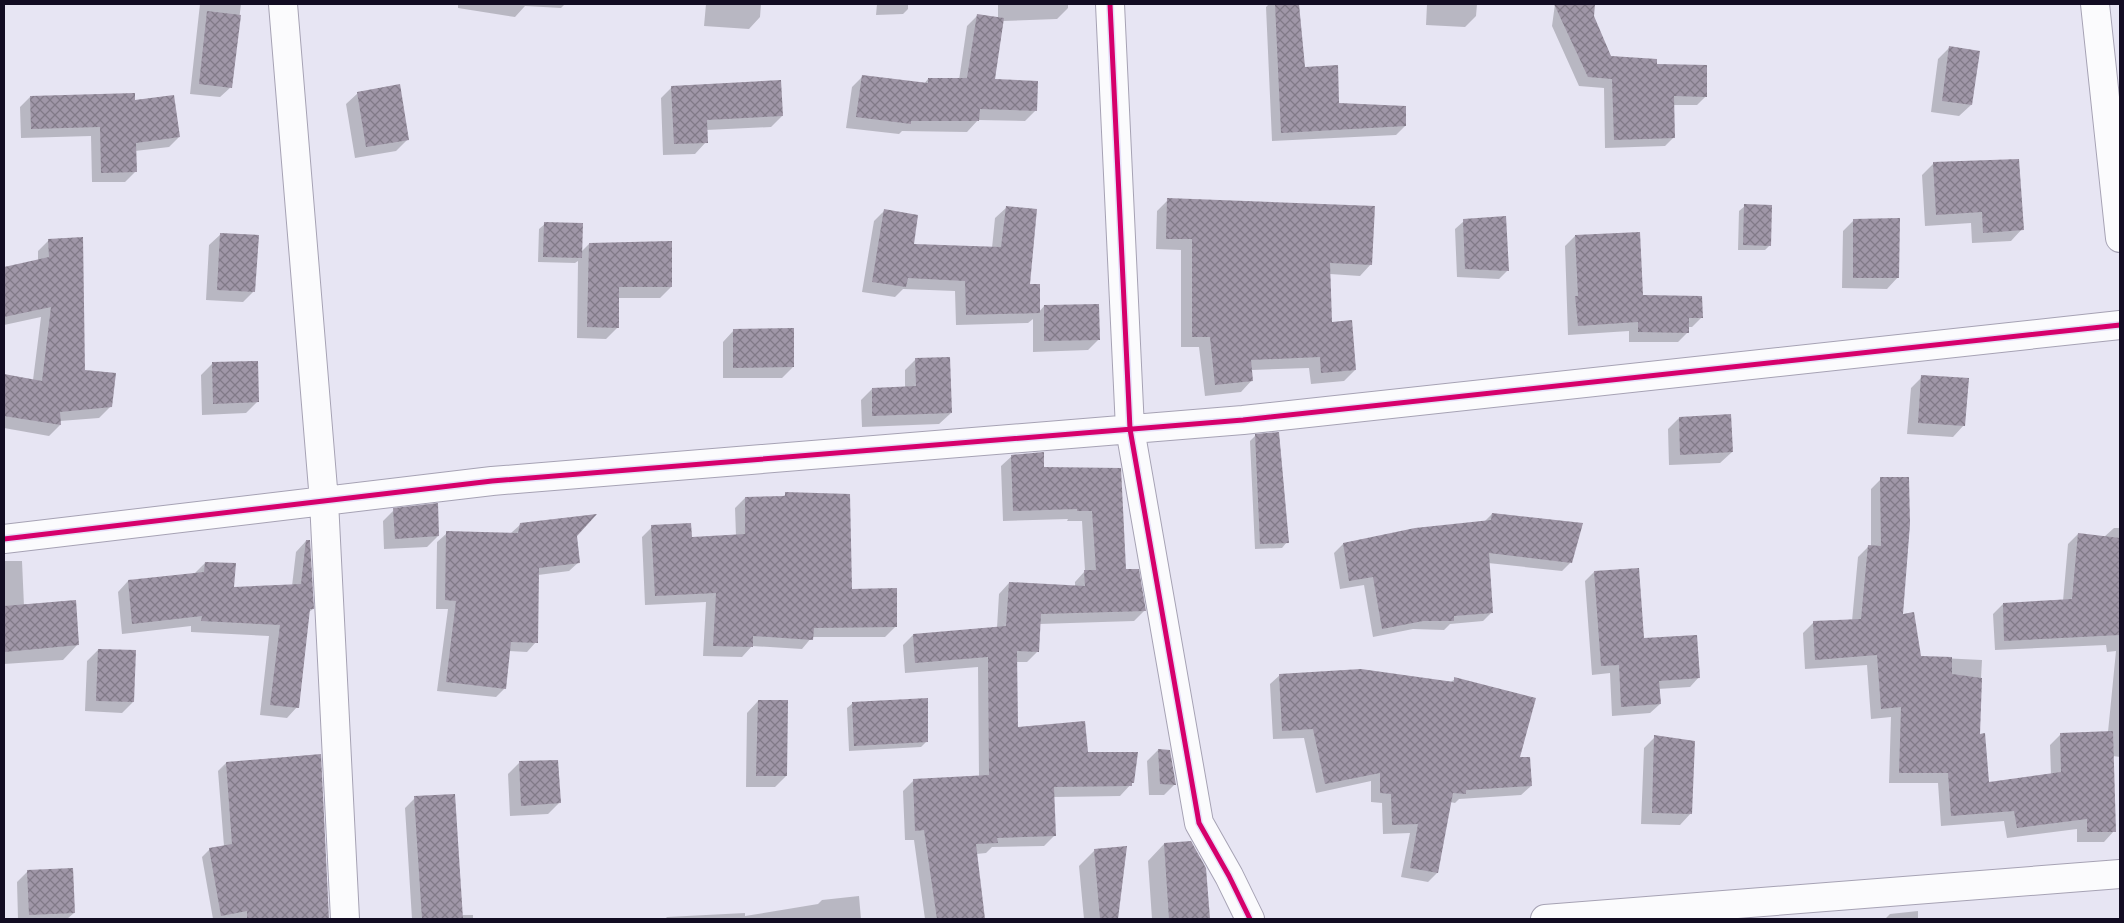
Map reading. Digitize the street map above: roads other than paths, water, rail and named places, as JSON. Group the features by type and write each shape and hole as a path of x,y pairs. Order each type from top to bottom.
{"street":[{"path":"283,4 324,501 345,919"},
{"path":"1110,4 1130,429 1198,822 1229,876 1250,919"},
{"path":"2095,4 2120,238"},
{"path":"4,539 492,481 1244,420 2120,325"},
{"path":"1545,919 2120,874"}]}
